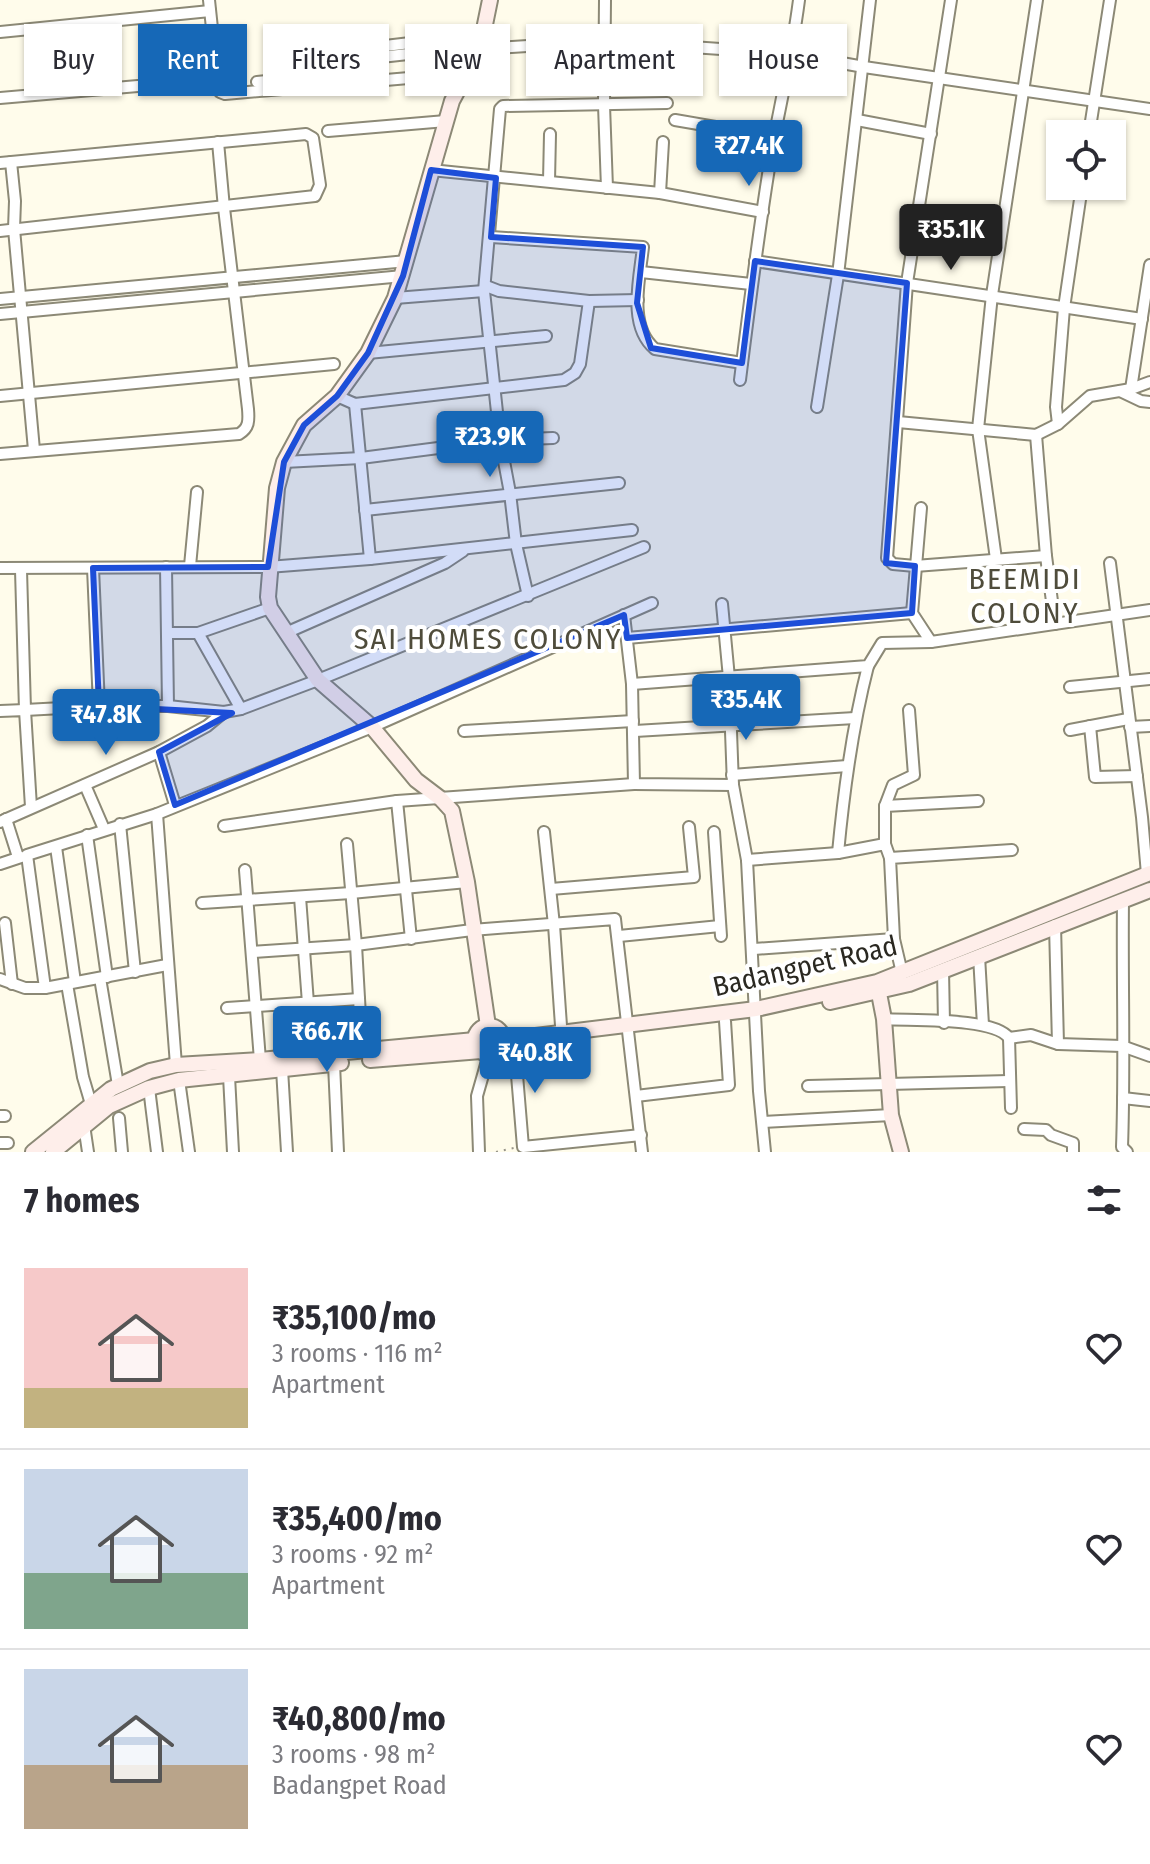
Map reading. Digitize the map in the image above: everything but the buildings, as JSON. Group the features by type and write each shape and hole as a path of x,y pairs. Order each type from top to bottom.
{"main road":[{"path":"485,24 490,0"},
{"path":"454,96 395,298 368,353 337,396 304,425 284,462 277,488 268,567 270,608 318,680 372,727 416,780 452,811 467,882 488,1026 478,1032 497,1045"},
{"name":"Badangpet Road","path":"878,987 902,973 1149,874"},
{"name":"Badangpet Road","path":"53,1152 109,1106 149,1088 179,1080 725,1021 943,970 1150,890"},
{"path":"878,987 884,1019 891,1115 901,1152"},
{"name":"Badangpet Road","path":"629,1030 756,1013"},
{"name":"Badangpet Road","path":"33,1152 118,1085 150,1071 176,1065 362,1051 497,1045"}],"street":[{"path":"605,0 605,24"},
{"path":"796,24 799,0"},
{"path":"817,407 838,275 870,0"},
{"path":"951,0 907,283 887,558 893,564 915,566 1046,556"},
{"path":"996,559 978,429 992,295 1037,0"},
{"path":"1091,120 1110,0"},
{"path":"0,32 210,6"},
{"path":"257,82 346,73 351,70 351,56 360,49 405,44"},
{"path":"847,64 1150,109"},
{"path":"247,92 405,78"},
{"path":"0,98 138,86"},
{"path":"604,96 607,188"},
{"path":"740,380 751,284 783,96"},
{"path":"528,596 516,544 500,440 485,289 501,106 667,103"},
{"path":"675,120 774,137"},
{"path":"857,120 931,134"},
{"path":"328,131 446,121"},
{"path":"549,181 550,134"},
{"path":"0,231 14,229 224,208 315,196 320,185 313,138 310,135 218,142 6,162 15,201 14,229 34,450"},
{"path":"0,454 239,434 246,428 249,422 218,142"},
{"path":"660,193 663,142"},
{"path":"431,170 660,193 763,212"},
{"path":"1058,424 1056,407 1064,308 1080,200"},
{"path":"491,237 643,247 638,300 649,344 655,349 742,363"},
{"path":"0,299 407,261"},
{"path":"755,261 1142,319"},
{"path":"1126,390 1150,265"},
{"path":"641,272 751,284"},
{"path":"0,314 403,276"},
{"path":"395,298 485,289 589,301 638,300"},
{"path":"337,396 355,404 564,380 575,373 580,364 589,301"},
{"path":"368,353 546,336"},
{"path":"0,396 334,364"},
{"path":"898,422 1036,435 1058,424 1090,396 1150,382"},
{"path":"1126,390 1141,401 1150,402"},
{"path":"355,404 370,559"},
{"path":"1036,435 1055,624"},
{"path":"284,462 361,458 500,440 553,438"},
{"path":"365,510 619,483"},
{"path":"190,566 197,492"},
{"path":"921,508 912,613 931,642"},
{"path":"0,568 268,567 632,530"},
{"path":"0,711 99,706 168,706 224,712 241,709 644,547"},
{"path":"288,632 445,563 465,549"},
{"path":"1110,563 1129,723 1146,815 1149,874"},
{"path":"166,567 168,706"},
{"path":"93,568 99,706"},
{"path":"21,570 31,807"},
{"path":"0,864 157,814 372,727 652,603"},
{"path":"722,604 729,678 732,780 747,860 754,949 765,1152"},
{"path":"168,633 198,633 270,608"},
{"path":"838,853 855,718 868,666 882,643 931,642 1150,610"},
{"path":"627,638 912,613"},
{"path":"624,615 632,684 634,784"},
{"path":"198,633 241,709"},
{"path":"632,684 868,666"},
{"path":"1070,687 1150,679"},
{"path":"902,973 894,939 890,858 885,844 885,806 893,785 914,775 909,710"},
{"path":"45,988 22,856 3,821 159,752 207,726 224,712"},
{"path":"464,731 729,726 855,718"},
{"path":"1070,730 1129,723 1150,726"},
{"path":"1090,726 1095,777 1137,776"},
{"path":"159,752 175,805"},
{"path":"224,826 397,801 732,780 847,766"},
{"path":"85,785 104,829"},
{"path":"397,801 411,939"},
{"path":"885,806 978,801"},
{"path":"157,814 176,1065"},
{"path":"120,824 135,972"},
{"path":"551,889 694,877 689,827"},
{"path":"544,832 562,1037"},
{"path":"619,936 721,931 714,832"},
{"path":"87,835 118,1085"},
{"path":"347,844 362,1051"},
{"path":"747,860 838,853 885,844"},
{"path":"56,847 83,1077 91,1104"},
{"path":"890,858 1012,850"},
{"path":"245,870 260,1060"},
{"path":"202,903 467,882"},
{"path":"300,897 312,1056"},
{"path":"1123,901 1122,1046 1125,1073 1122,1147 1127,1152"},
{"path":"252,952 356,945 472,930 615,919 642,1152"},
{"path":"5,923 12,984"},
{"path":"1055,925 1058,1044"},
{"path":"754,949 894,939"},
{"path":"979,956 983,1025"},
{"path":"0,979 25,988 45,988 167,965"},
{"path":"943,970 944,1023"},
{"path":"227,1008 359,999"},
{"path":"884,1019 983,1025 1004,1030 1009,1038 1011,1108"},
{"path":"636,1096 729,1085 725,1021"},
{"path":"1009,1038 1031,1035 1058,1044 1122,1046 1150,1056"},
{"path":"497,1045 523,1147 641,1135"},
{"path":"479,1152 477,1096 497,1045"},
{"path":"334,1064 338,1152"},
{"path":"282,1069 287,1152"},
{"path":"229,1076 233,1152"},
{"path":"179,1080 189,1152"},
{"path":"808,1086 1009,1081"},
{"path":"149,1088 157,1152"},
{"path":"1123,1098 1150,1101"},
{"path":"763,1122 891,1115"},
{"path":"119,1118 122,1152"},
{"path":"84,1125 88,1152"},
{"path":"1024,1129 1046,1130 1073,1143 1073,1152"}],"path":[{"path":"496,1152 523,1147"}],"highlighted area":[{"path":"431,170 496,178 491,237 643,247 637,303 651,348 742,363 755,261 907,283 886,563 915,566 912,613 627,638 624,615 175,805 159,752 232,713 99,706 93,568 268,567 284,462 304,425 337,396 368,353 403,276"}],"district":[{"name":"BEEMIDI COLONY","path":"1025,596"},
{"name":"SAI HOMES COLONY","path":"488,639"}]}
